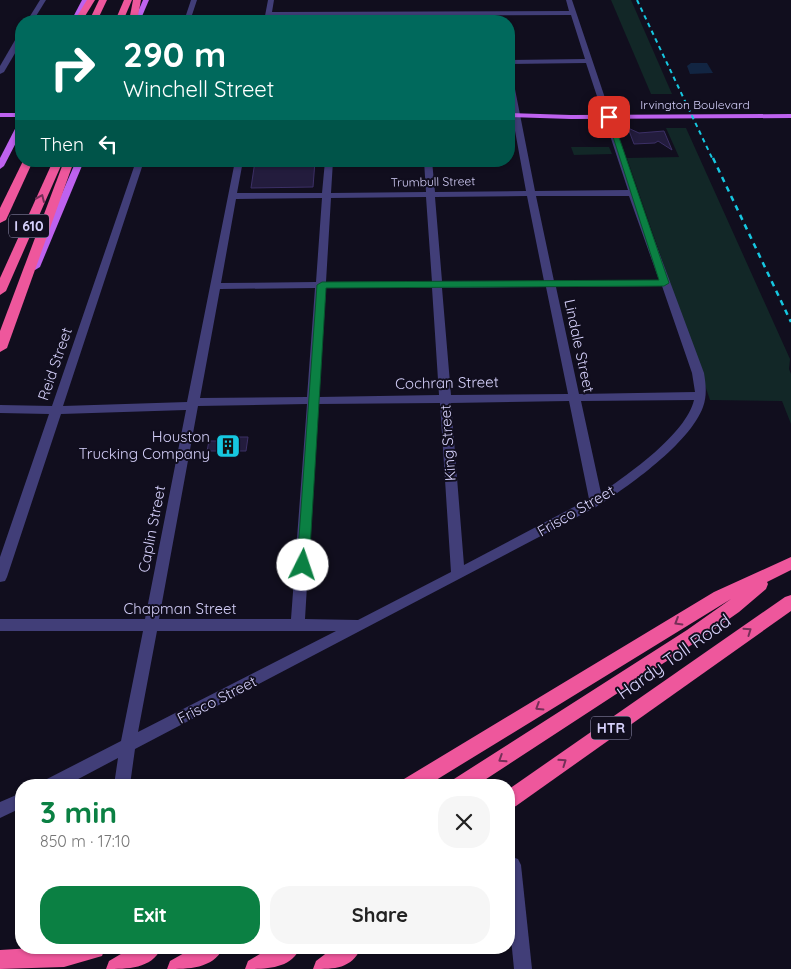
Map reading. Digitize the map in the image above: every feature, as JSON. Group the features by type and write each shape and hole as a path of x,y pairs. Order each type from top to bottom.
{"highway":[{"path":"80,15 91,0"},
{"path":"96,15 103,0"},
{"path":"122,15 128,0"},
{"path":"134,15 137,0"},
{"path":"0,199 23,167"},
{"name":"I 610","path":"0,220 24,167"},
{"name":"I 610","path":"0,290 55,167"},
{"path":"0,349 67,167"},
{"path":"422,779 720,597 791,563"},
{"path":"470,779 693,635 733,607 773,572"},
{"name":"Hardy Toll Road","path":"515,796 787,604"},
{"path":"0,961 72,954"},
{"path":"117,969 141,954"},
{"path":"178,969 202,954"},
{"path":"256,969 280,954"},
{"path":"324,969 343,954"}],"main road":[{"path":"79,15 85,0"},
{"path":"140,15 146,0"},
{"path":"0,115 15,115"},
{"name":"Irvington Boulevard","path":"515,118 640,120 791,116"},
{"name":"Irvington Boulevard","path":"720,119 791,123"},
{"path":"0,122 15,123"},
{"path":"0,166 15,139"},
{"path":"0,349 77,167"}],"street":[{"path":"34,15 43,0"},
{"path":"189,15 194,0"},
{"path":"268,15 271,0"},
{"name":"Frisco Street","path":"63,779 596,502 625,483 670,443 690,422 700,396 698,373 664,283 569,0"},
{"path":"321,15 417,10 573,12"},
{"path":"417,10 417,15"},
{"path":"494,10 495,15"},
{"path":"0,72 15,47"},
{"path":"515,62 589,61"},
{"name":"Lindale Street","path":"515,126 551,284 596,502"},
{"name":"Reid Street","path":"0,577 138,167"},
{"name":"Caplin Street","path":"123,779 238,167"},
{"path":"298,624 315,400 329,167"},
{"name":"King Street","path":"429,167 458,575"},
{"name":"Trumbull Street","path":"233,196 633,193"},
{"path":"215,286 664,283"},
{"name":"Cochran Street","path":"0,409 56,410 315,400 700,396"},
{"name":"Chapman Street","path":"0,625 361,625"},
{"path":"0,810 15,803"},
{"path":"515,893 523,969"}],"green space":[{"path":"611,0 631,0 672,94 651,94"},
{"path":"666,128 686,128 790,359 791,424 782,401 710,400 627,158 679,157"},
{"path":"571,147 609,147 612,154 574,155"}],"water":[{"path":"691,63 707,63 713,73 690,74 687,66"}],"building":[{"path":"628,128 639,133 664,131 672,150 658,141 655,143 634,144"},
{"path":"254,167 315,167 313,187 251,188"},
{"name":"Houston Trucking Company","path":"238,437 248,437 246,451 207,451 209,441 238,441"}],"railway":[{"path":"637,0 713,160"},
{"path":"713,158 791,322"}],"place":[{"name":"Houston Trucking Company","path":"228,446"}],"route":[{"path":"303,565 322,285 664,283 609,117"}]}
